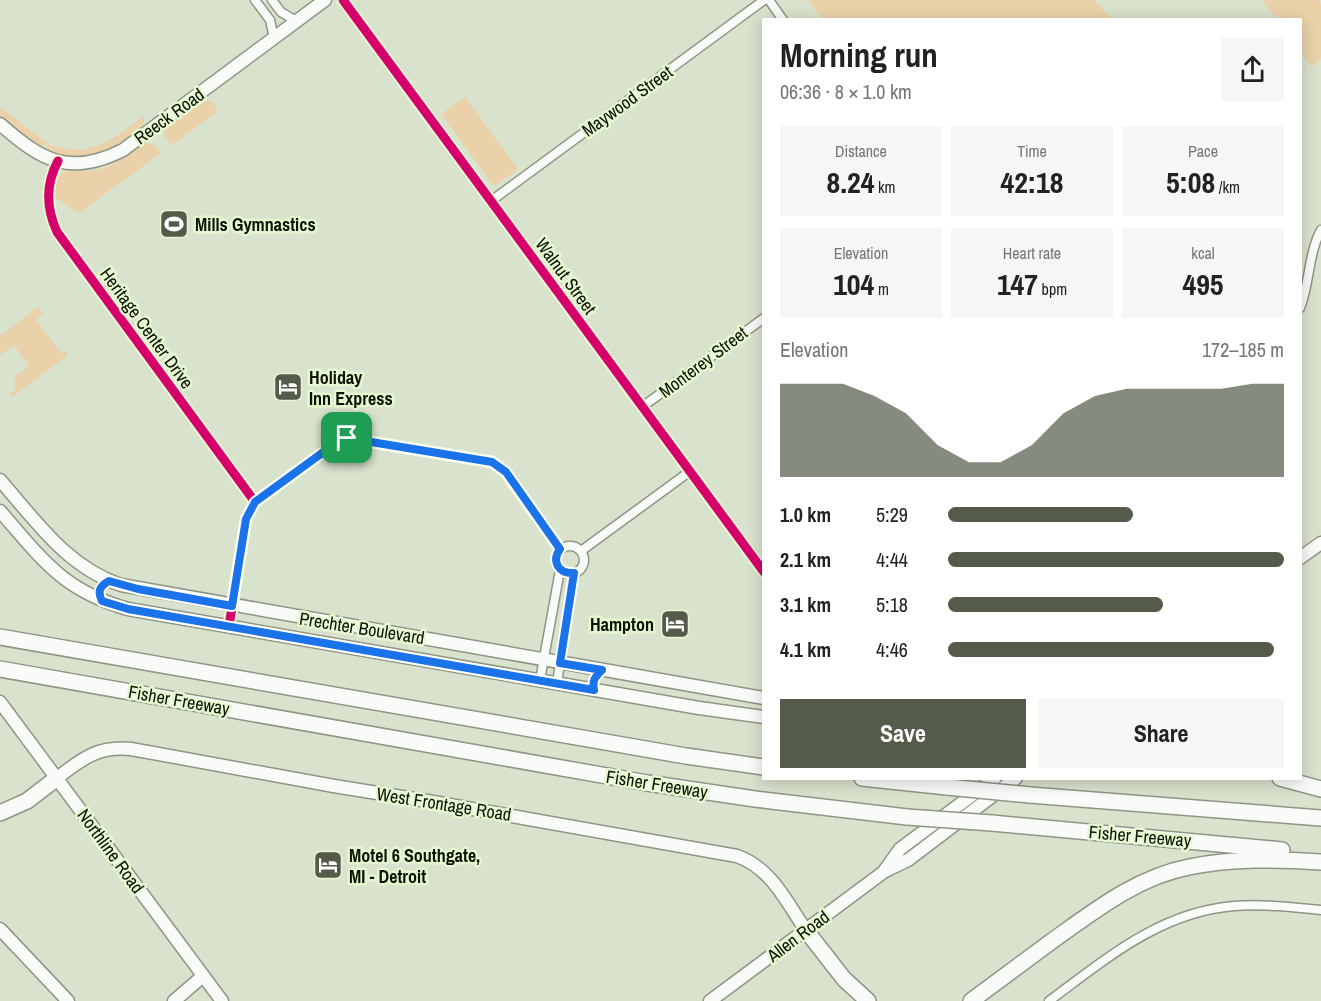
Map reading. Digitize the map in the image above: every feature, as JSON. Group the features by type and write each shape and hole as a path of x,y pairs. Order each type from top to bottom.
{"highway":[{"name":"Fisher Freeway","path":"0,637 686,756 762,767"},
{"name":"Fisher Freeway","path":"6,670 647,783 754,799 907,817 1321,854"},
{"path":"0,813 27,801 57,778"},
{"name":"Fisher Freeway","path":"881,780 1030,795 1321,818"},
{"path":"1287,780 1321,789"},
{"path":"971,1001 1092,912 1137,886 1162,876 1186,867 1230,860 1268,858 1321,862"},
{"path":"805,929 844,979 868,1001"}],"main road":[{"name":"Reeck Road","path":"0,124 29,148 58,161 70,164 88,163 107,158 123,150 325,0"},
{"name":"Prechter Boulevard","path":"0,480 67,556 109,581 138,589 232,606 762,699"},
{"path":"0,506 7,503 10,492"},
{"name":"Prechter Boulevard","path":"0,511 54,571 75,587 102,601 128,609 699,708 762,717"},
{"path":"1302,557 1321,543"},
{"path":"102,601 98,594 99,590 109,581"},
{"path":"294,639 289,631 292,625 338,631 352,627"},
{"path":"396,656 402,653 406,646 401,634"},
{"path":"594,690 594,677 602,670"},
{"path":"647,699 656,686 651,679"},
{"path":"699,708 704,688"},
{"name":"Northline Road","path":"0,702 222,1001"},
{"name":"West Frontage Road","path":"57,778 90,754 106,749 130,748 333,786 737,856 754,864 768,875 805,929"},
{"name":"Allen Road","path":"885,871 900,849 992,780"},
{"name":"Allen Road","path":"713,1000 805,929 885,871 908,860 1013,780"},
{"path":"0,929 68,1001"},
{"path":"174,1001 203,976"}],"street":[{"path":"255,0 270,20 274,38"},
{"path":"272,0 281,12 296,21"},
{"name":"Walnut Street","path":"343,0 762,569"},
{"name":"Maywood Street","path":"491,201 764,0"},
{"path":"769,0 782,18"},
{"name":"Heritage Center Drive","path":"58,161 51,176 48,196 50,215 57,232 255,502"},
{"path":"1302,304 1316,239 1321,230"},
{"name":"Monterey Street","path":"642,407 762,319"},
{"path":"229,626 246,519 255,502 333,445 347,438 492,462 506,472 560,549"},
{"path":"581,551 689,472"},
{"path":"540,680 560,570 556,558 560,549 568,545 581,551 583,564 574,573 557,683"},
{"path":"560,570 564,573 574,573"},
{"path":"1049,1001 1132,940 1158,926 1182,917 1217,908 1251,905 1321,910"}],"shaded area":[{"path":"808,0 1094,0 1111,18 821,18"},
{"path":"1262,0 1318,0 1321,4 1321,59 1311,67 1302,54 1302,18 1276,18"},
{"path":"465,97 518,169 494,186 441,114"},
{"path":"202,100 212,102 218,111 172,145 164,133 165,127"},
{"path":"0,107 47,143 43,149 0,116"},
{"path":"144,116 142,127 119,143 97,154 74,157 46,150 48,144 76,149 100,145"},
{"path":"145,143 155,145 161,153 79,213 56,198 55,184 63,173 91,171 106,167"},
{"path":"38,307 43,314 36,320 61,353 65,351 68,355 12,397 9,394 15,390 16,381 13,378 29,366 14,345 0,355 0,336"}],"cycle path":[{"path":"343,0 762,569"},
{"path":"58,161 48,196 57,232 255,502"},
{"path":"229,626 246,519 255,502 333,445 347,438 492,462 505,472 560,549"}],"place":[{"name":"Mills Gymnastics","path":"174,224"},
{"name":"Holiday Inn Express","path":"288,387"},
{"name":"Hampton","path":"675,624"},
{"name":"Motel 6 Southgate, MI - Detroit","path":"328,865"}],"route":[{"path":"347,438 492,462 506,472 560,549 556,558 557,567 564,573 574,573 560,663 602,670 594,677 594,690 128,609 102,601 98,594 99,590 109,581 138,589 232,606 249,510 255,502 333,445 347,438"}]}
